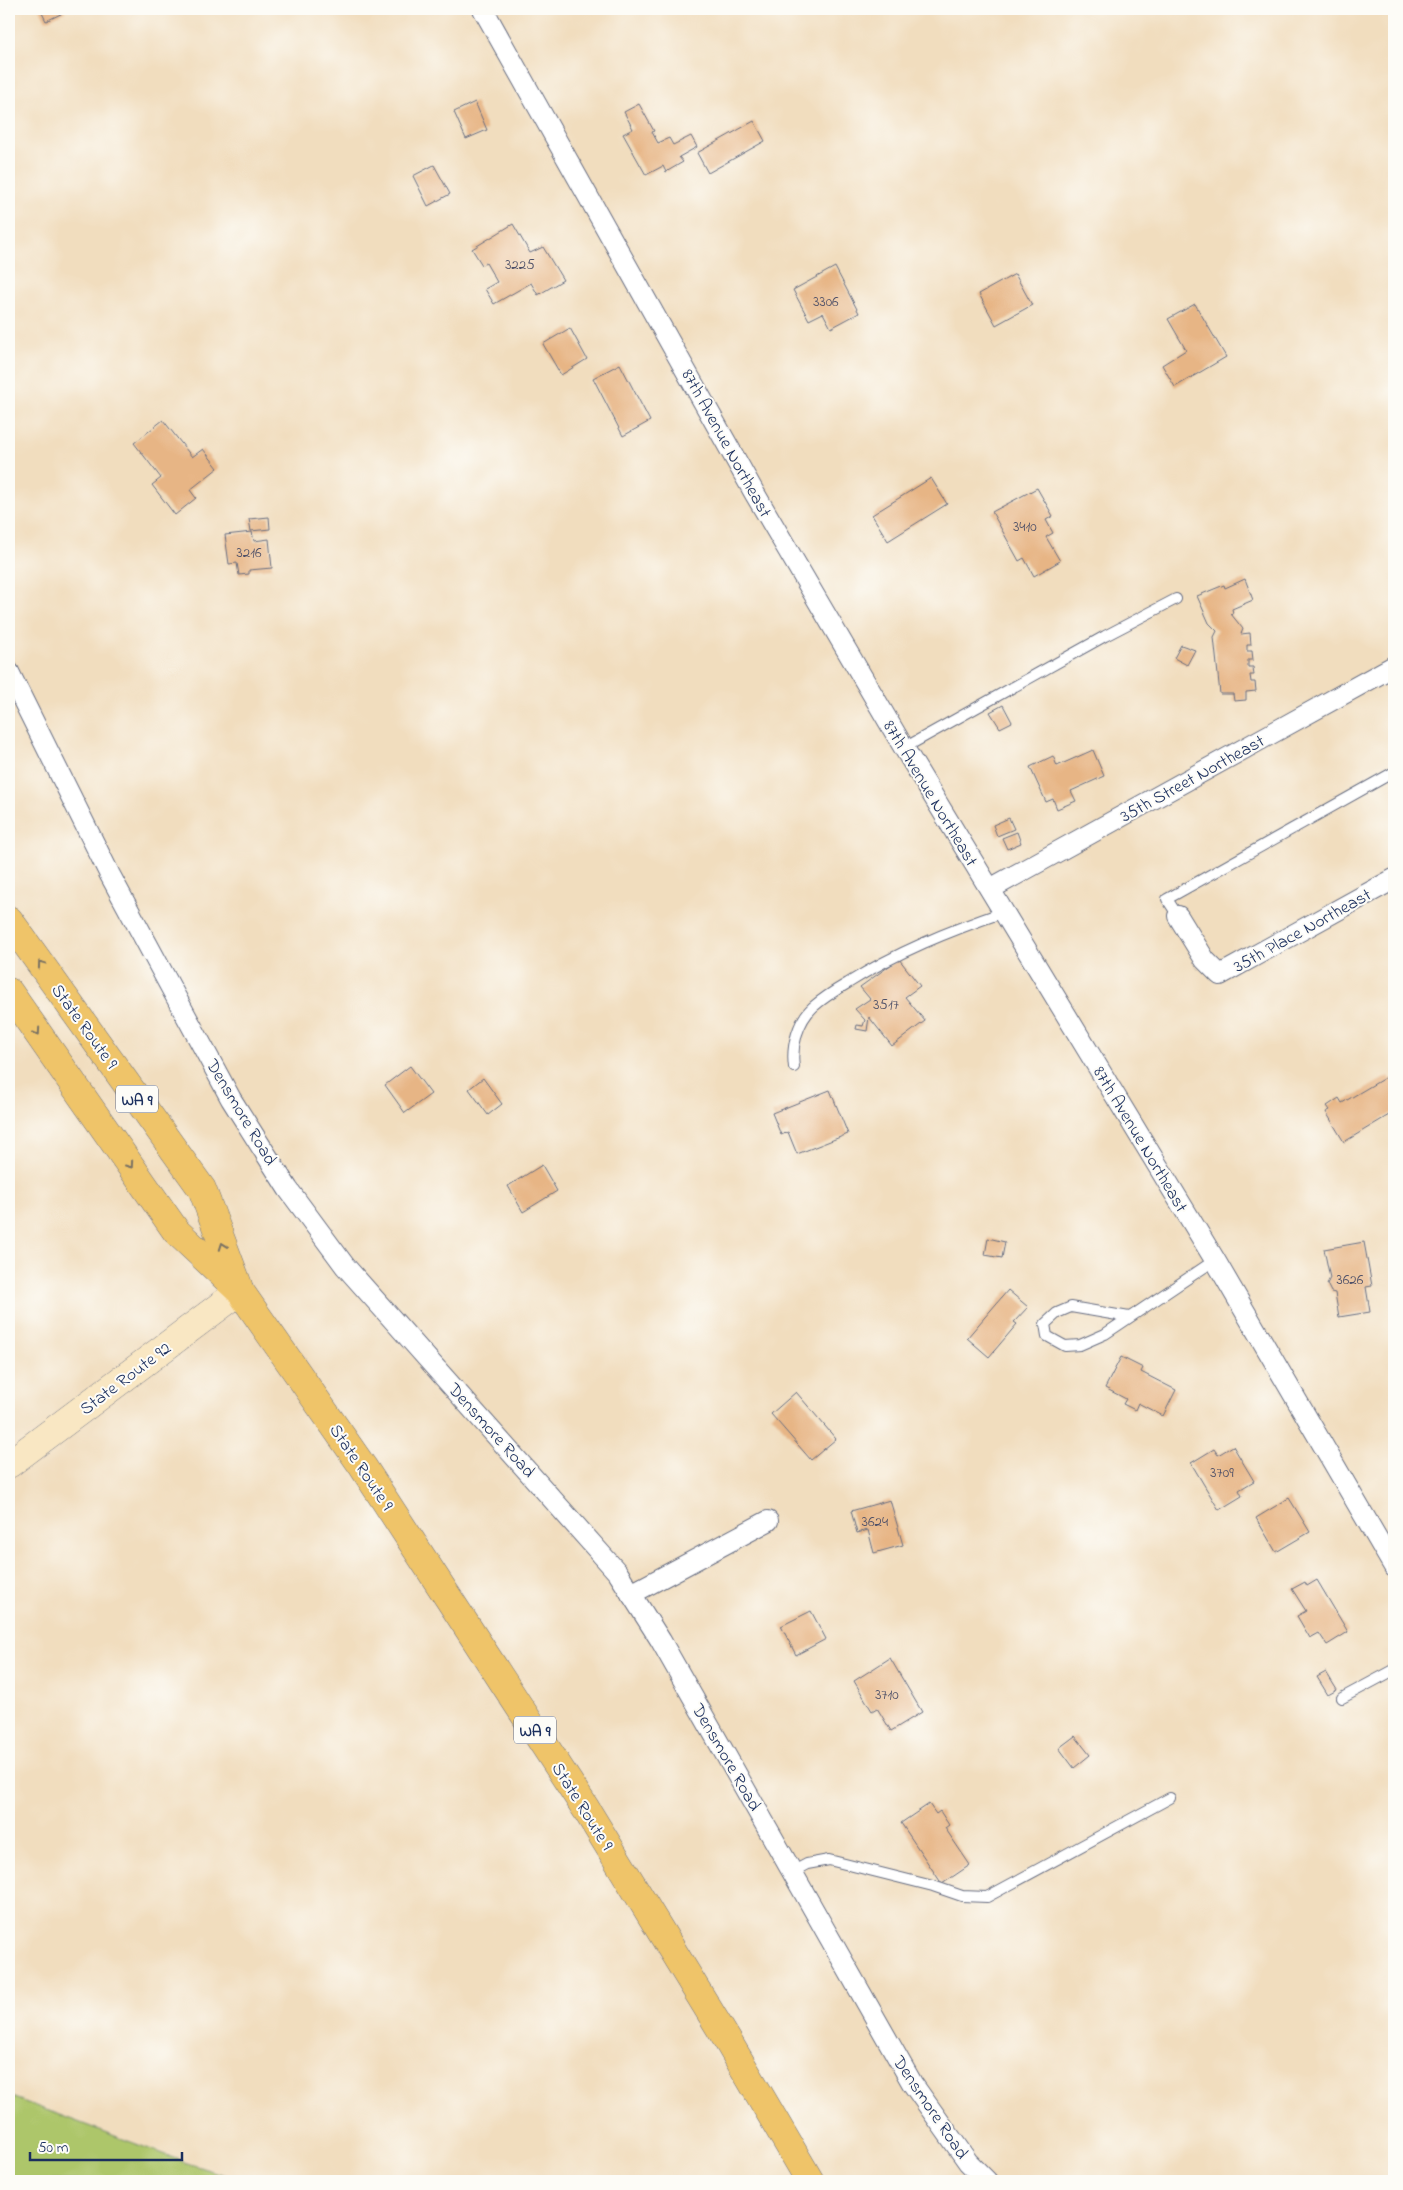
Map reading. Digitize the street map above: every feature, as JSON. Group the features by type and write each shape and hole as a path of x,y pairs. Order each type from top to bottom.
{"main road":[{"name":"State Route 9","path":"9,920 202,1189 240,1291"},
{"name":"State Route 9","path":"9,992 176,1231 240,1291 363,1467 586,1810 729,2043 810,2181"},
{"name":"State Route 92","path":"13,1455 240,1291"}],"street":[{"name":"87th Avenue Northeast","path":"483,9 755,494 904,748 1215,1260 1394,1568"},
{"name":"35th Street Northeast","path":"990,889 1394,666"},
{"name":"Densmore Road","path":"9,672 110,875 231,1099 288,1189 345,1266 618,1573 661,1641 912,2083 968,2162 987,2181"},
{"name":"35th Place Northeast","path":"1178,916 1205,960 1220,975 1394,879"},
{"path":"632,1594 768,1521"}],"lane":[{"path":"904,748 1105,636 1176,599"},
{"path":"1178,916 1167,899 1394,772"},
{"path":"794,1066 796,1037 803,1021 813,1007 868,970 930,938 1004,912"},
{"path":"1129,1317 1071,1308 1057,1313 1045,1324 1047,1336 1065,1346 1080,1344 1106,1334 1215,1260"},
{"path":"1342,1698 1394,1670"},
{"path":"792,1872 807,1864 829,1860 932,1886 962,1896 987,1897 1170,1798"}],"green space":[{"path":"9,2096 184,2162 243,2181 9,2181"}],"building":[{"path":"40,9 64,9 65,12 46,21"},
{"path":"475,102 487,130 466,139 454,112"},
{"path":"639,104 654,131 652,132 658,143 669,138 673,145 691,136 697,147 679,157 683,162 666,172 663,166 646,175 623,134 633,129 624,112"},
{"path":"754,121 765,141 708,173 697,153"},
{"path":"434,165 450,194 428,206 413,176"},
{"path":"513,224 530,253 543,247 563,280 538,295 531,283 494,304 485,289 497,282 486,263 482,265 472,249"},
{"path":"835,267 859,313 831,328 823,313 809,320 793,290"},
{"path":"1015,274 1032,305 996,325 979,294"},
{"path":"1195,304 1226,357 1175,387 1162,365 1186,350 1168,319"},
{"path":"570,328 587,359 561,375 543,344"},
{"path":"620,364 650,421 623,436 593,378"},
{"path":"163,420 192,457 203,449 218,468 190,490 196,498 175,515 152,485 161,478 134,443"},
{"path":"931,478 947,504 888,541 872,515"},
{"path":"1037,488 1053,516 1046,520 1053,533 1046,537 1060,561 1034,576 1024,558 1019,561 992,512"},
{"path":"269,517 270,529 251,531 249,519"},
{"path":"252,532 254,541 269,539 272,568 249,570 249,574 239,575 237,563 229,564 225,535"},
{"path":"1245,579 1253,600 1232,609 1233,613 1231,614 1243,629 1241,634 1250,633 1251,645 1247,645 1247,651 1252,651 1253,660 1248,660 1248,667 1253,667 1254,675 1250,675 1251,682 1255,682 1256,691 1246,692 1246,700 1234,701 1233,694 1220,694 1214,637 1217,631 1209,623 1197,596 1224,585 1225,588"},
{"path":"1181,645 1195,650 1187,665 1174,658"},
{"path":"1003,705 1012,722 1000,728 990,712"},
{"path":"1093,750 1104,776 1071,791 1076,801 1057,809 1053,799 1046,802 1030,767 1053,756 1057,766"},
{"path":"1009,818 1014,829 997,836 993,825"},
{"path":"1017,832 1021,843 1007,849 1002,838"},
{"path":"899,959 920,986 905,997 925,1021 892,1046 869,1017 867,1031 856,1029 857,1025 863,1026 865,1020 855,1009 870,999 860,987"},
{"path":"410,1066 431,1094 405,1113 385,1085"},
{"path":"1388,1076 1390,1080 1394,1078 1394,1112 1344,1142 1326,1112 1330,1110 1327,1106 1339,1098 1342,1103"},
{"path":"483,1078 502,1104 488,1115 469,1089"},
{"path":"830,1090 848,1134 797,1154 788,1132 781,1135 772,1113"},
{"path":"542,1165 557,1191 523,1212 508,1186"},
{"path":"988,1238 1005,1242 1002,1258 985,1255"},
{"path":"1364,1242 1372,1286 1366,1287 1370,1312 1339,1317 1335,1293 1331,1292 1327,1284 1330,1278 1324,1249"},
{"path":"1008,1290 1028,1307 1014,1322 1017,1324 989,1357 967,1338"},
{"path":"1121,1357 1143,1368 1141,1372 1176,1390 1163,1416 1138,1403 1135,1410 1123,1404 1126,1399 1105,1388"},
{"path":"796,1392 836,1439 811,1460 771,1414"},
{"path":"1233,1446 1254,1481 1239,1490 1242,1496 1219,1510 1191,1463 1214,1449 1218,1455"},
{"path":"1289,1498 1310,1532 1276,1552 1256,1518"},
{"path":"890,1500 903,1545 874,1553 868,1530 857,1533 851,1511"},
{"path":"1317,1580 1348,1632 1327,1645 1319,1633 1310,1638 1297,1616 1306,1611 1292,1589 1305,1582 1307,1586"},
{"path":"811,1611 826,1639 796,1655 781,1626"},
{"path":"890,1658 922,1712 891,1731 877,1708 872,1711 854,1681"},
{"path":"1326,1672 1337,1690 1328,1695 1317,1677"},
{"path":"1075,1736 1090,1755 1074,1768 1059,1748"},
{"path":"929,1804 936,1814 940,1811 949,1825 945,1828 970,1865 942,1884 901,1823"}]}
